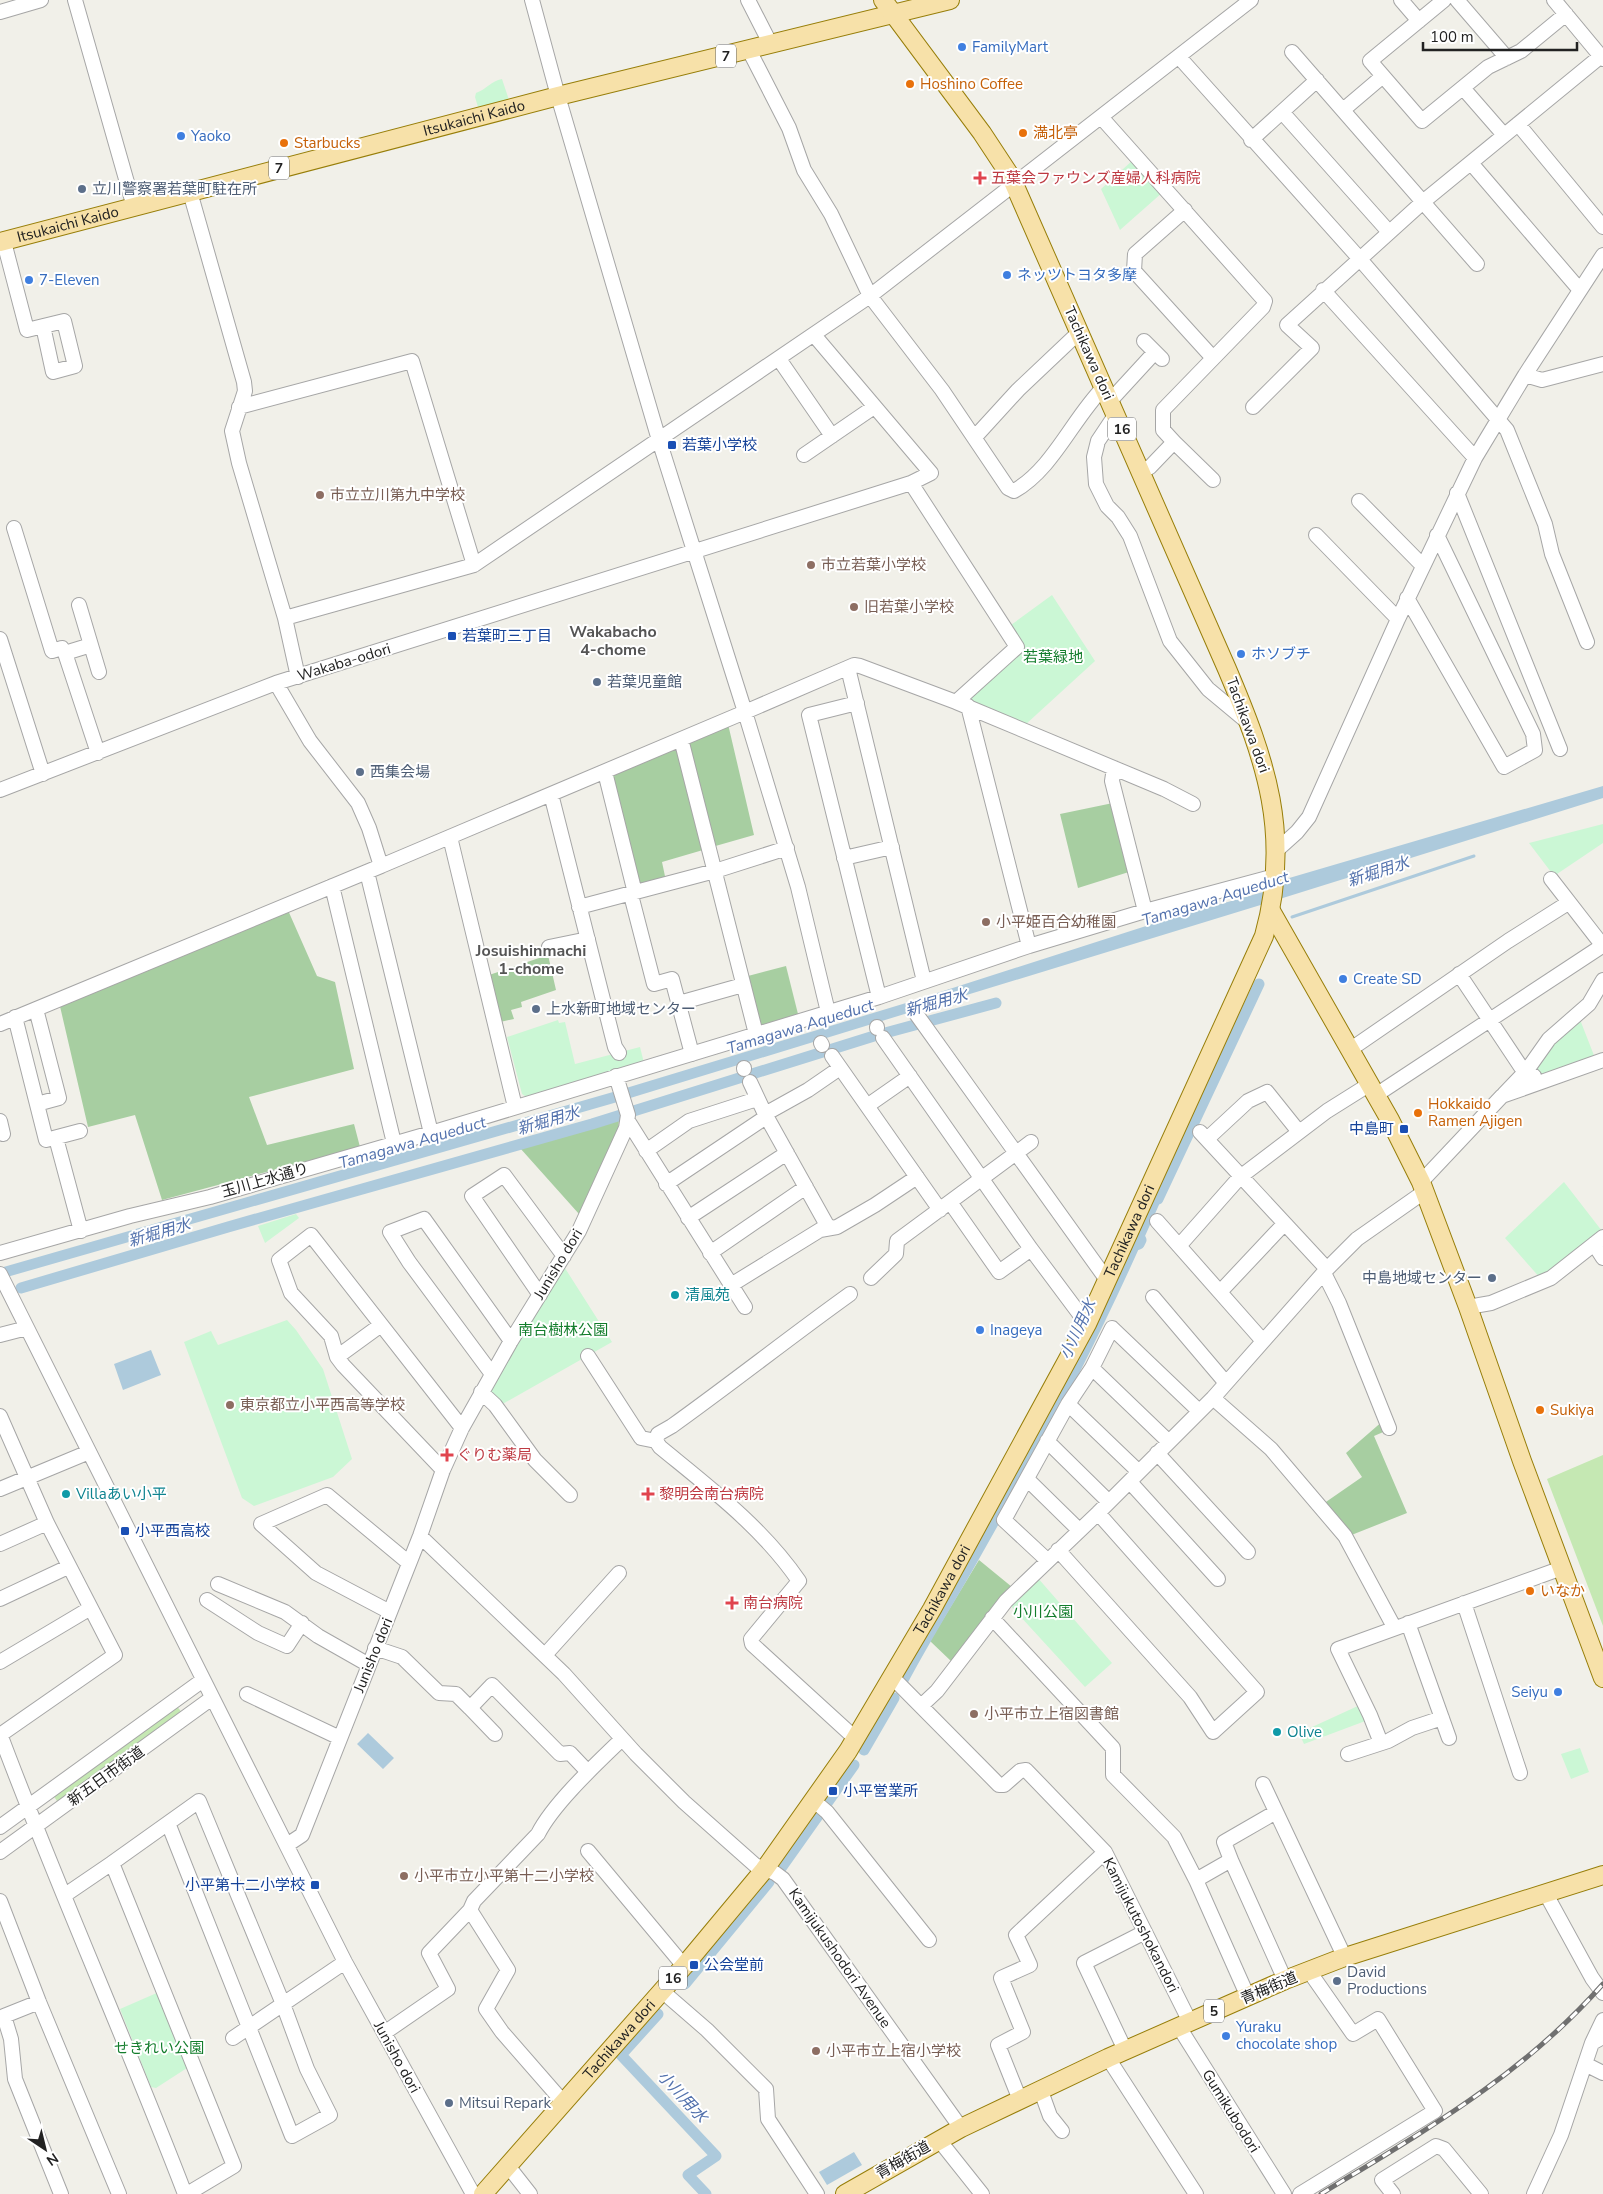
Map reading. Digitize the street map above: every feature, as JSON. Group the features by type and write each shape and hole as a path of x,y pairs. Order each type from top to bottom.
{"main road":[{"name":"Itsukaichi Kaido","path":"2,242 558,96 771,45 888,7 950,0"},
{"name":"Tachikawa dori","path":"888,7 982,133 1014,183 1250,725 1265,767 1274,816 1277,850 1274,878"},
{"name":"16","path":"1272,909 1274,878"},
{"name":"Tachikawa dori","path":"483,2194 821,1807 856,1739 893,1678 989,1506 1087,1324 1257,954 1272,909"},
{"path":"1272,909 1373,1089 1423,1187 1603,1678"},
{"name":"青梅街道","path":"845,2194 961,2128 1125,2050 1285,1980 1345,1958 1603,1875"}],"street":[{"path":"0,12 41,0"},
{"path":"75,0 134,207"},
{"path":"532,0 558,96 659,440 787,848 828,1012"},
{"path":"748,0 771,45"},
{"path":"285,618 474,565 870,296 1252,0"},
{"path":"1402,0 1419,21"},
{"path":"1444,0 1370,61 1422,121 1488,67 1521,51 1566,14"},
{"path":"1457,0 1507,58"},
{"path":"1252,407 1312,348 1287,325 1323,290 1424,201 1602,57 1554,0"},
{"path":"749,50 789,128 804,170 831,214 870,296 935,380 1008,488 1014,491 1030,480 1050,457 1158,355 1144,342"},
{"path":"1292,52 1477,264"},
{"path":"1179,57 1251,140 1359,258 1506,430 1545,524 1552,554 1587,642"},
{"path":"1343,110 1383,76"},
{"path":"1251,140 1317,80"},
{"path":"1463,88 1504,135"},
{"path":"1282,112 1389,232"},
{"path":"1101,116 1265,301 1263,307 1163,410 1163,430 1213,480"},
{"path":"1518,124 1603,227"},
{"path":"1471,163 1579,289"},
{"path":"190,192 246,391 232,431 238,463 285,618 298,677"},
{"path":"1185,210 1135,254 1134,271 1213,358"},
{"path":"2,242 27,330 43,326"},
{"path":"1277,850 1297,832 1309,817 1436,535 1475,458 1579,289 1603,255"},
{"path":"1323,290 1475,458"},
{"path":"975,437 1018,390 1074,337 1080,334"},
{"path":"804,455 874,407 814,335"},
{"path":"779,359 832,436"},
{"path":"239,407 412,361 474,565"},
{"path":"1525,375 1542,380 1603,364"},
{"path":"1110,401 1094,457 1096,484 1107,506 1118,517 1130,536 1170,641 1208,690 1250,725"},
{"name":"Wakaba-odori","path":"0,790 98,753 156,728 276,684 910,484 931,473 874,407"},
{"path":"1141,471 1150,467 1174,442"},
{"path":"910,484 1017,647 962,704"},
{"path":"1457,493 1560,749"},
{"path":"1358,501 1423,566"},
{"path":"14,528 52,652 62,648 65,653 98,753"},
{"path":"1316,535 1398,619"},
{"path":"1407,598 1504,768 1534,750 1533,734 1436,535"},
{"path":"79,605 99,672"},
{"path":"0,639 43,774"},
{"path":"65,653 91,645"},
{"path":"0,1024 606,772 854,665 962,704 1114,768 1193,804"},
{"path":"848,668 924,981"},
{"path":"276,684 310,742 358,803 369,828 381,866"},
{"path":"857,703 810,714 879,997"},
{"path":"962,704 1029,946"},
{"path":"681,739 756,1034"},
{"path":"1114,768 1112,781 1145,911"},
{"path":"606,772 654,984 672,979 692,1054"},
{"path":"552,794 615,1047 619,1053"},
{"path":"450,837 515,1107"},
{"path":"844,858 892,847"},
{"path":"579,907 715,872 787,848"},
{"path":"367,872 431,1132"},
{"name":"玉川上水通り","path":"0,1253 130,1216 210,1197 394,1143 879,997 1029,946 1145,911 1274,878"},
{"path":"1179,1246 1240,1177 1299,1132 1489,1020 1602,946 1551,879"},
{"path":"332,886 394,1143"},
{"path":"1351,1049 1459,974 1568,903"},
{"path":"550,948 588,939"},
{"path":"1459,974 1522,1067 1542,1082"},
{"path":"921,1706 936,1691 1006,1601 1047,1560 1098,1514 1213,1398 1326,1271 1358,1239 1423,1187 1527,1070 1549,1038 1589,1004 1603,980"},
{"path":"679,1003 744,985"},
{"path":"36,1009 58,1098 37,1104"},
{"path":"15,1017 46,1140 80,1131"},
{"path":"921,1021 1107,1280"},
{"path":"879,1031 1031,1249 1087,1324"},
{"path":"832,1056 917,1177 945,1206 999,1272 1031,1249"},
{"path":"1502,1096 1603,1060"},
{"path":"666,1184 766,1115 840,1068"},
{"path":"746,1073 757,1099 828,1227"},
{"path":"616,1076 627,1115 646,1151 745,1307"},
{"path":"867,1106 910,1076"},
{"path":"1299,1132 1267,1092 1248,1102 1203,1136 1326,1271 1390,1428"},
{"path":"646,1151 689,1121 757,1099"},
{"name":"Junisho dori","path":"473,2194 346,1962 287,1845 302,1835 420,1536 443,1470 462,1428 511,1341 564,1256 595,1198 627,1115"},
{"path":"56,1138 81,1231"},
{"path":"871,1278 896,1254 897,1240 1031,1142"},
{"path":"688,1218 787,1153"},
{"path":"540,1294 472,1196 504,1175 564,1256"},
{"path":"731,1284 774,1256 828,1227 837,1226 875,1205 917,1177"},
{"path":"710,1253 806,1187"},
{"path":"492,1374 409,1262 390,1232 424,1219 511,1341"},
{"path":"1157,1221 1263,1341"},
{"path":"1220,1292 1284,1224"},
{"path":"443,1470 337,1357 331,1336 291,1294 279,1260 311,1235 462,1428"},
{"path":"1468,1306 1491,1302 1550,1278 1599,1241 1603,1258"},
{"path":"3,1279 287,1845"},
{"path":"656,1441 658,1434 672,1426 763,1360 798,1330 850,1294"},
{"path":"1153,1298 1226,1383"},
{"path":"337,1357 381,1325"},
{"path":"0,1336 27,1328"},
{"path":"1047,1560 1004,1520 1068,1404 1092,1368 1112,1328 1199,1411"},
{"path":"588,1356 641,1438 656,1441 660,1447 724,1498 781,1554 799,1581 751,1639 752,1644 856,1739"},
{"path":"1092,1368 1168,1442"},
{"path":"481,1392 495,1405 535,1460 570,1495"},
{"path":"1213,1398 1271,1450 1345,1536 1401,1625 1449,1738"},
{"path":"1068,1404 1135,1477 1218,1579"},
{"path":"0,1416 46,1523 115,1655 0,1734 27,1807 65,1895 186,2194 234,2166 112,1863"},
{"path":"1047,1441 1110,1502"},
{"path":"0,1489 89,1452"},
{"path":"1157,1453 1248,1552"},
{"path":"1027,1479 1079,1530"},
{"path":"390,1612 316,1573 261,1524 327,1495 409,1563"},
{"path":"1058,1550 1190,1697 1213,1732 1257,1692 1098,1514"},
{"path":"0,1544 46,1523"},
{"name":"Kamijukushodori Avenue","path":"420,1536 544,1655 684,1802 755,1865 775,1873 783,1879 961,2128"},
{"path":"0,1599 68,1566"},
{"path":"1381,1743 1370,1715 1338,1649 1562,1568"},
{"path":"544,1655 619,1573"},
{"path":"218,1584 285,1612 318,1636 369,1665"},
{"path":"207,1600 258,1633 287,1646 302,1623"},
{"path":"1464,1603 1520,1773"},
{"path":"0,1662 90,1609"},
{"path":"992,1618 1113,1748 1113,1775 1174,1838 1196,1880 1248,1997"},
{"path":"376,1648 402,1657 439,1693 456,1694 495,1734"},
{"name":"Kamijukutoshokandori","path":"893,1678 1000,1785 1004,1785 1020,1771 1026,1770 1105,1852 1145,1932 1185,2024"},
{"name":"新五日市街道","path":"0,1827 203,1680"},
{"path":"470,1708 492,1685 560,1754 570,1753 588,1772"},
{"path":"247,1694 340,1738"},
{"name":"新五日市街道","path":"0,1852 212,1698"},
{"path":"1348,1754 1381,1743 1412,1728 1442,1718"},
{"path":"384,2033 448,1989 429,1953 538,1834 544,1822 588,1772 622,1739"},
{"path":"1263,1784 1345,1958"},
{"path":"65,1895 200,1801 282,2004 306,2069 330,2115 292,2136 250,2026 168,1824"},
{"path":"821,1807 929,1940"},
{"path":"1276,1812 1224,1842 1285,1980"},
{"path":"588,1851 684,1966"},
{"path":"1020,2100 998,2045 1023,2032 1001,1978 1030,1965 1016,1935 1105,1852"},
{"path":"1196,1880 1231,1860"},
{"path":"1546,1894 1592,1978 1603,1993"},
{"path":"0,1901 39,2002 119,2194"},
{"path":"470,1910 508,1970 486,2009 502,2032 564,2103"},
{"path":"1125,2050 1084,1963 1145,1932"},
{"path":"233,2038 346,1962"},
{"path":"1300,2194 1435,2111 1378,2019 1353,2034 1309,1971"},
{"path":"662,1991 707,2030 766,2090 768,2119 817,2194"},
{"path":"39,2002 4,2016 11,2039 15,2079 61,2194"},
{"path":"1534,2194 1561,2135 1585,2064 1598,2040 1603,2020"},
{"name":"Gumikubodori","path":"1185,2024 1284,2194"},
{"path":"1108,2058 1196,2194"},
{"path":"1585,2064 1603,2074"},
{"path":"1041,2091 1050,2116 1062,2131"},
{"path":"939,2140 982,2194"},
{"path":"1393,2194 1382,2180 1436,2146 1444,2149 1481,2194"},
{"path":"508,2166 530,2194"}],"green space":[{"path":"502,79 509,100 478,107 475,97 476,93 495,81"},
{"path":"1133,160 1163,192 1120,230 1101,189"},
{"name":"若葉緑地","path":"1052,595 1095,661 1025,725 970,701 968,690 1024,647 1011,625"},
{"path":"728,724 754,835 712,847 687,745 689,740"},
{"path":"674,747 678,749 703,850 662,862 666,881 644,886 638,883 612,778 615,772"},
{"path":"1113,803 1132,871 1078,888 1060,814"},
{"path":"1603,824 1603,843 1554,876 1529,843"},
{"path":"287,908 317,976 335,982 354,1069 249,1097 267,1145 354,1124 360,1147 162,1200 135,1115 88,1127 59,1002"},
{"path":"548,955 556,990 521,1002 522,1007 511,1010 514,1019 500,1022 489,975"},
{"path":"786,966 798,1014 762,1025 759,1023 748,976"},
{"path":"1579,1017 1595,1058 1542,1077 1533,1070 1540,1054"},
{"path":"558,1020 559,1023 565,1022 575,1064 640,1047 644,1063 528,1098 522,1094 507,1037"},
{"path":"619,1118 618,1135 579,1214 520,1148"},
{"path":"1564,1182 1602,1231 1541,1279 1505,1238"},
{"path":"296,1214 299,1218 265,1243 258,1226"},
{"name":"南台樹林公園","path":"563,1265 612,1342 499,1406 487,1390"},
{"path":"287,1320 323,1369 352,1459 333,1477 254,1506 242,1498 184,1342 211,1331 218,1345"},
{"path":"1384,1420 1388,1430 1374,1436 1407,1513 1349,1536 1323,1504 1362,1477 1346,1453"},
{"path":"1603,1455 1603,1626 1547,1479"},
{"path":"979,1560 1012,1587 952,1662 930,1641"},
{"name":"小川公園","path":"1037,1577 1112,1663 1085,1687 1009,1604"},
{"path":"176,1705 183,1714 59,1804 53,1795"},
{"path":"1360,1705 1368,1720 1304,1744 1299,1733"},
{"path":"1580,1748 1589,1772 1571,1779 1561,1754"},
{"name":"せきれい公園","path":"159,1992 188,2063 187,2068 156,2088 151,2087 120,2009"}],"water":[{"path":"1603,786 1603,798 1254,907 614,1103 0,1279 0,1268 613,1092 906,1003 1171,918 1277,888 1279,881"},
{"path":"151,1350 161,1375 123,1390 114,1364"},
{"path":"368,1733 394,1758 383,1769 357,1744"},
{"path":"854,2152 862,2165 827,2185 819,2172"}],"waterway":[{"name":"新堀用水","path":"1292,917 1474,856"},
{"name":"小川用水","path":"902,1682 967,1569 1059,1401 1098,1324 1134,1246 1139,1244 1141,1240 1139,1236 1156,1198 1158,1199 1259,984"},
{"name":"新堀用水","path":"21,1288 592,1124 874,1036 996,1003"},
{"name":"小川用水","path":"864,1750 894,1698"},
{"name":"小川用水","path":"781,1868 854,1765"},
{"name":"小川用水","path":"685,1984 769,1882"},
{"name":"小川用水","path":"658,2014 621,2055 716,2156 688,2175 706,2194"}],"railway":[{"path":"1321,2194 1434,2124 1505,2074 1572,2017 1603,1984"}],"place":[{"name":"FamilyMart","path":"962,47"},
{"name":"Hoshino Coffee","path":"910,84"},
{"name":"満北亭","path":"1023,133"},
{"name":"Yaoko","path":"181,136"},
{"name":"Starbucks","path":"284,143"},
{"name":"五葉会ファウンズ産婦人科病院","path":"980,178"},
{"name":"立川警察署若葉町駐在所","path":"82,189"},
{"name":"ネッツトヨタ多摩","path":"1007,275"},
{"name":"7-Eleven","path":"29,280"},
{"name":"若葉小学校","path":"672,445"},
{"name":"市立立川第九中学校","path":"320,495"},
{"name":"市立若葉小学校","path":"811,565"},
{"name":"旧若葉小学校","path":"854,607"},
{"name":"若葉町三丁目","path":"452,636"},
{"name":"ホソブチ","path":"1241,654"},
{"name":"若葉児童館","path":"597,682"},
{"name":"西集会場","path":"360,772"},
{"name":"小平姫百合幼稚園","path":"986,922"},
{"name":"Create SD","path":"1343,979"},
{"name":"上水新町地域センター","path":"536,1009"},
{"name":"Hokkaido Ramen Ajigen","path":"1418,1113"},
{"name":"中島町","path":"1404,1129"},
{"name":"中島地域センター","path":"1492,1278"},
{"name":"清風苑","path":"675,1295"},
{"name":"Inageya","path":"980,1330"},
{"name":"東京都立小平西高等学校","path":"230,1405"},
{"name":"Sukiya","path":"1540,1410"},
{"name":"ぐりむ薬局","path":"447,1455"},
{"name":"Villaあい小平","path":"66,1494"},
{"name":"黎明会南台病院","path":"648,1494"},
{"name":"小平西高校","path":"125,1531"},
{"name":"いなか","path":"1530,1591"},
{"name":"南台病院","path":"732,1603"},
{"name":"Seiyu","path":"1558,1692"},
{"name":"小平市立上宿図書館","path":"974,1714"},
{"name":"Olive","path":"1277,1732"},
{"name":"小平営業所","path":"833,1791"},
{"name":"小平市立小平第十二小学校","path":"404,1876"},
{"name":"小平第十二小学校","path":"315,1885"},
{"name":"公会堂前","path":"694,1965"},
{"name":"David Productions","path":"1337,1981"},
{"name":"Yuraku chocolate shop","path":"1226,2036"},
{"name":"小平市立上宿小学校","path":"816,2051"},
{"name":"Mitsui Repark","path":"449,2103"}],"district":[{"name":"Wakabacho 4-chome","path":"613,640"},
{"name":"Josuishinmachi 1-chome","path":"531,959"}],"water label":[{"name":"Tamagawa Aqueduct","path":"1215,898"},
{"name":"Tamagawa Aqueduct","path":"800,1026"},
{"name":"Tamagawa Aqueduct","path":"412,1142"}]}
